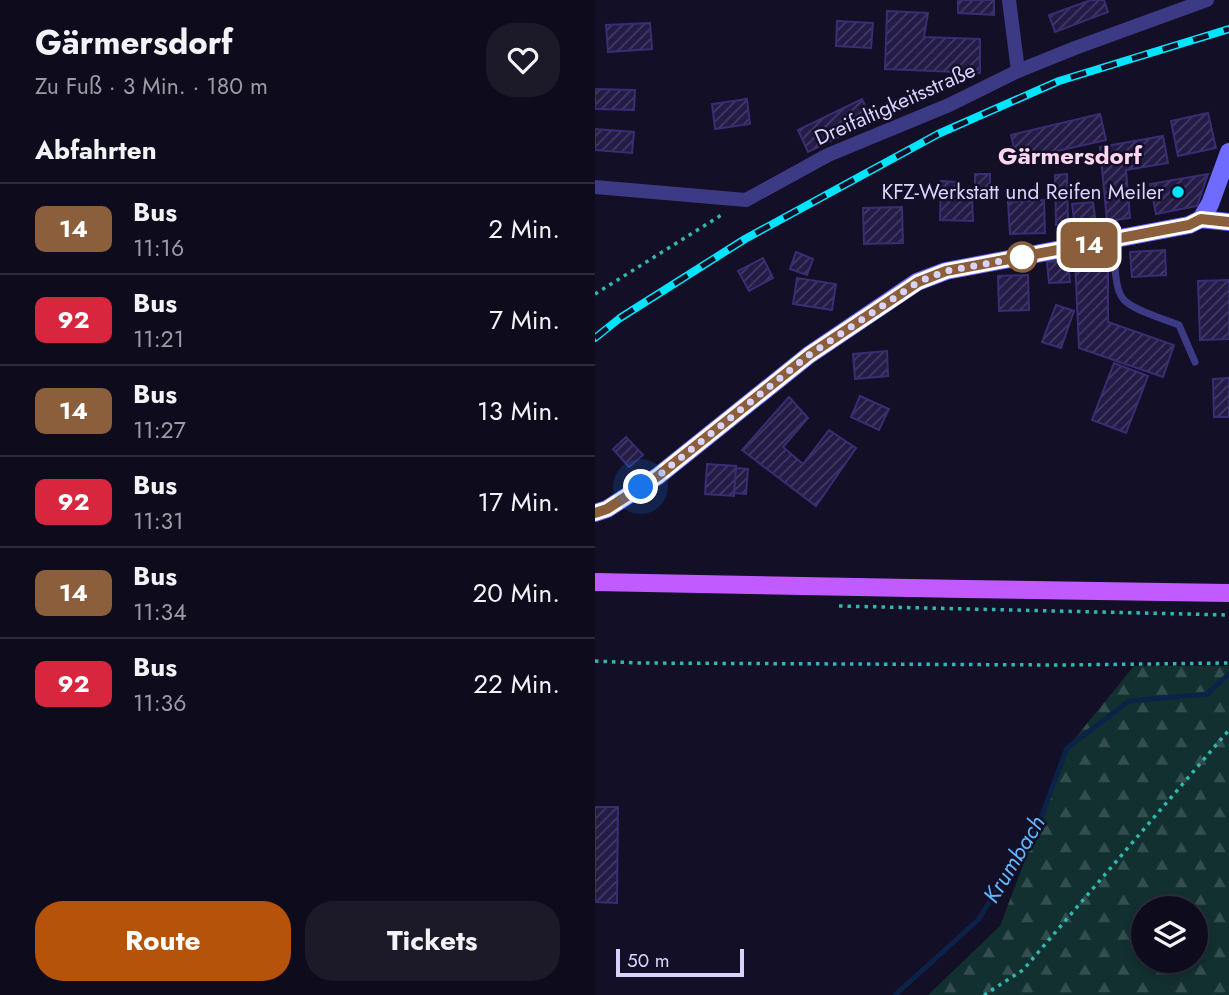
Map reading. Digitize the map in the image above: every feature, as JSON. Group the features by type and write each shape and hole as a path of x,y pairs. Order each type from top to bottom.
{"main road":[{"path":"595,582 1229,593"}],"street":[{"path":"1009,0 1018,71"},
{"name":"Dreifaltigkeitsstraße","path":"746,200 828,155 949,105 1018,71 1207,0"},
{"path":"595,513 607,509 658,476 809,355 918,282 946,271 1189,225 1201,219 1210,204 1229,152"},
{"path":"595,187 746,200"},
{"path":"1201,219 1228,222"}],"lane":[{"path":"1115,240 1117,282 1122,299 1179,325 1195,362"}],"path":[{"path":"595,294 746,200"},
{"path":"833,606 1229,615"},
{"path":"595,661 1063,665 1229,663"},
{"path":"984,995 1023,970 1229,730"}],"green space":[{"path":"1134,666 1229,666 1229,995 928,995 1000,926 1067,748"}],"building":[{"path":"958,0 994,0 994,15 958,13"},
{"path":"1091,0 1104,0 1108,12 1055,32 1049,15"},
{"path":"887,11 928,13 924,37 980,39 980,73 885,69"},
{"path":"837,21 873,23 871,48 836,46"},
{"path":"650,23 652,49 608,52 606,25"},
{"path":"595,89 635,90 634,110 595,109"},
{"path":"747,99 750,124 715,129 712,104"},
{"path":"862,99 872,121 808,152 798,130"},
{"path":"1208,113 1216,148 1178,156 1171,121"},
{"path":"1100,114 1106,140 1017,160 1011,135"},
{"path":"595,129 634,132 632,153 595,150"},
{"path":"1163,136 1168,163 1126,170 1130,218 1107,221 1100,147"},
{"path":"975,174 990,174 990,197 975,197"},
{"path":"1067,174 1068,225 1056,225 1055,175"},
{"path":"1208,174 1197,206 1156,214 1150,184"},
{"path":"941,181 956,182 956,196 972,197 973,221 940,220"},
{"path":"1044,200 1045,233 1010,234 1008,202"},
{"path":"1093,202 1096,225 1075,227 1072,204"},
{"path":"902,207 903,243 864,244 863,208"},
{"path":"1165,250 1166,275 1132,277 1130,252"},
{"path":"796,252 813,259 807,275 790,269"},
{"path":"763,258 773,278 749,291 738,271"},
{"path":"1068,260 1070,282 1049,283 1047,262"},
{"path":"1075,260 1108,260 1108,322 1174,345 1163,377 1079,348"},
{"path":"1028,275 1029,310 999,311 998,276"},
{"path":"797,278 836,284 832,310 793,304"},
{"path":"1229,280 1229,339 1200,340 1198,281"},
{"path":"1056,305 1074,311 1061,348 1042,342"},
{"path":"887,351 888,376 855,379 853,354"},
{"path":"1114,363 1148,376 1126,433 1092,420"},
{"path":"1229,378 1229,417 1214,417 1213,379"},
{"path":"860,396 889,409 879,430 851,417"},
{"path":"789,397 808,418 783,447 803,464 829,430 856,448 816,506 742,450"},
{"path":"626,437 643,455 629,467 613,449"},
{"path":"707,464 736,466 734,496 705,494"},
{"path":"736,468 748,469 746,494 734,493"},
{"path":"595,807 618,807 617,903 595,902"}],"waterway":[{"name":"Krumbach","path":"895,995 978,920 1039,823 1067,748 1129,701 1207,694 1229,674"}],"railway":[{"path":"595,338 620,318 745,239 938,134 1059,81 1229,29"}],"bus line":[{"name":"14","path":"595,513 607,509 658,476 809,355 918,282 946,271 1189,225 1201,219 1229,222"}],"place":[{"name":"KFZ-Werkstatt und Reifen Meiler","path":"1178,192"}],"district":[{"name":"Gärmersdorf","path":"1070,156"}],"route":[{"path":"641,487 809,355 918,282 946,271 1022,257"}]}
